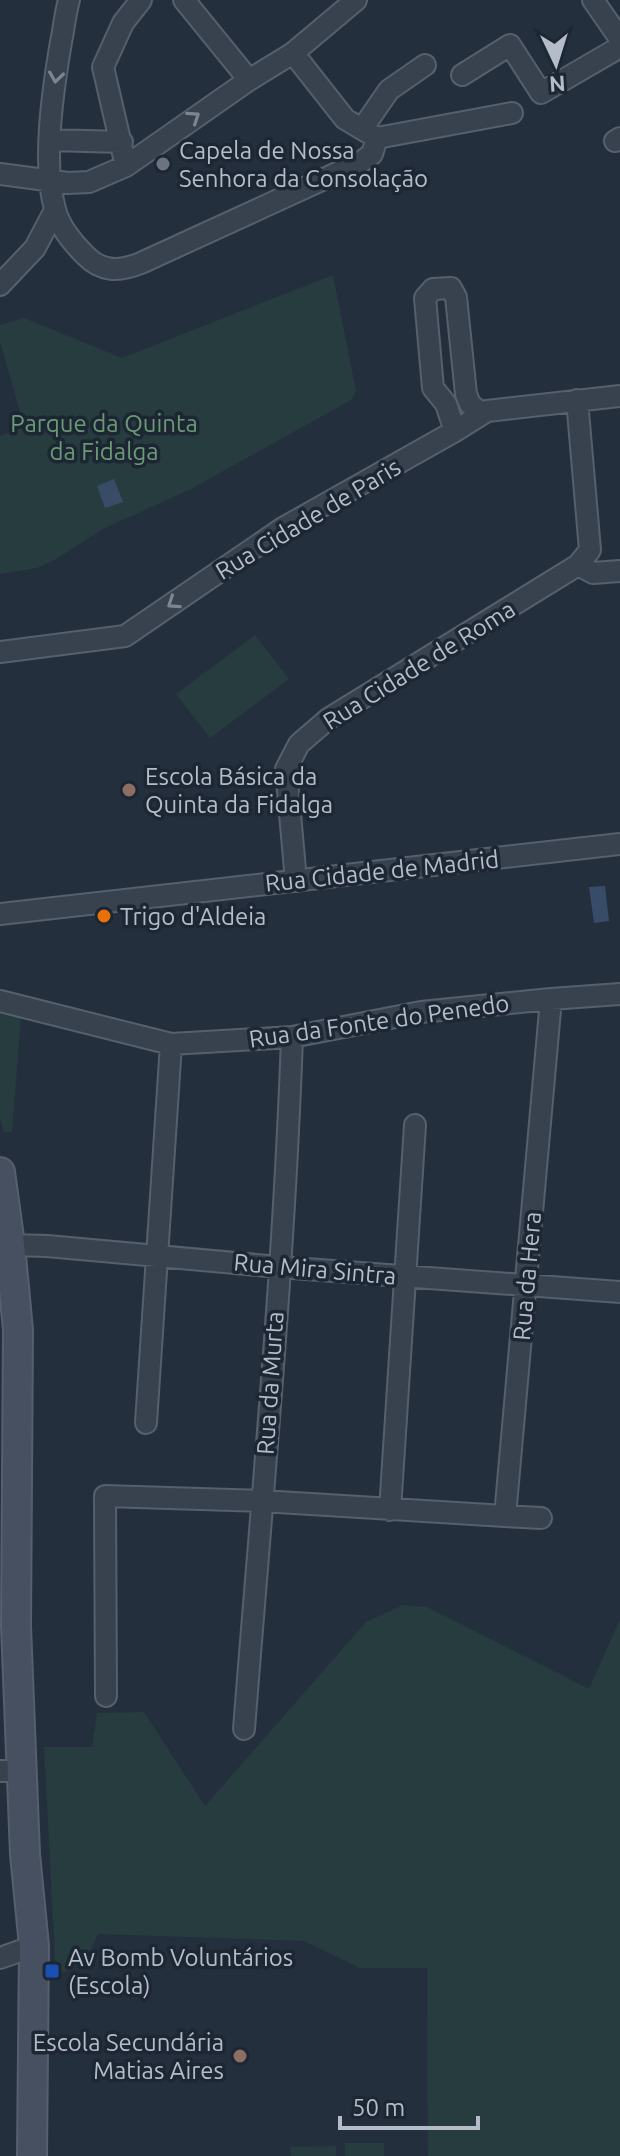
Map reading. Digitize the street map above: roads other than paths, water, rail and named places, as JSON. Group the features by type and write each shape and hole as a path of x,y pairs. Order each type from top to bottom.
{"street":[{"path":"69,0 55,80 50,140 51,181 55,210 70,240 89,260 106,269 125,269 141,263 361,162 372,154 369,133 389,90 425,65"},
{"path":"126,166 103,67 123,23 141,0"},
{"path":"184,0 249,80"},
{"path":"0,174 68,183 89,182 126,166 293,53 356,0"},
{"path":"593,0 620,39"},
{"path":"462,75 510,45 541,93 620,47"},
{"path":"293,53 345,119 369,133 512,113"},
{"path":"50,140 122,142"},
{"path":"0,285 35,248 55,210"},
{"path":"455,431 446,404 433,388 425,298 433,289 451,288 456,297 466,394 470,404 481,413"},
{"name":"Rua Cidade de Paris","path":"0,652 125,636 283,528 455,431 481,413 620,396"},
{"path":"577,400 590,550 578,565 593,573 620,571"},
{"name":"Rua Cidade de Roma","path":"296,881 286,769 299,744 328,719 578,565"},
{"name":"Rua Cidade de Madrid","path":"0,914 620,844"},
{"name":"Rua da Fonte do Penedo","path":"0,1001 171,1044 292,1037 421,1012 620,994"},
{"name":"Rua da Hera","path":"505,1516 551,999"},
{"name":"Rua da Murta","path":"244,1729 279,1267 292,1037"},
{"path":"146,1423 171,1044"},
{"path":"390,1510 415,1125"},
{"path":"0,1172 7,1299 18,1330 18,1706 12,1771 25,1854 34,1946 32,2156"},
{"name":"Rua Mira Sintra","path":"5,1248 47,1246 620,1292"},
{"path":"106,1696 105,1496 262,1501 541,1518"},
{"path":"0,1958 34,1946"}],"water":[{"path":"114,479 123,502 105,508 97,486"},
{"path":"605,886 609,921 594,923 589,887"}],"place":[{"name":"Capela de Nossa Senhora da Consolação","path":"163,164"},
{"name":"Escola Básica da Quinta da Fidalga","path":"129,790"},
{"name":"Trigo d'Aldeia","path":"104,916"},
{"name":"Av Bomb Voluntários (Escola)","path":"52,1971"},
{"name":"Escola Secundária Matias Aires","path":"240,2056"}],"park label":[{"name":"Parque da Quinta da Fidalga","path":"104,437"}]}
